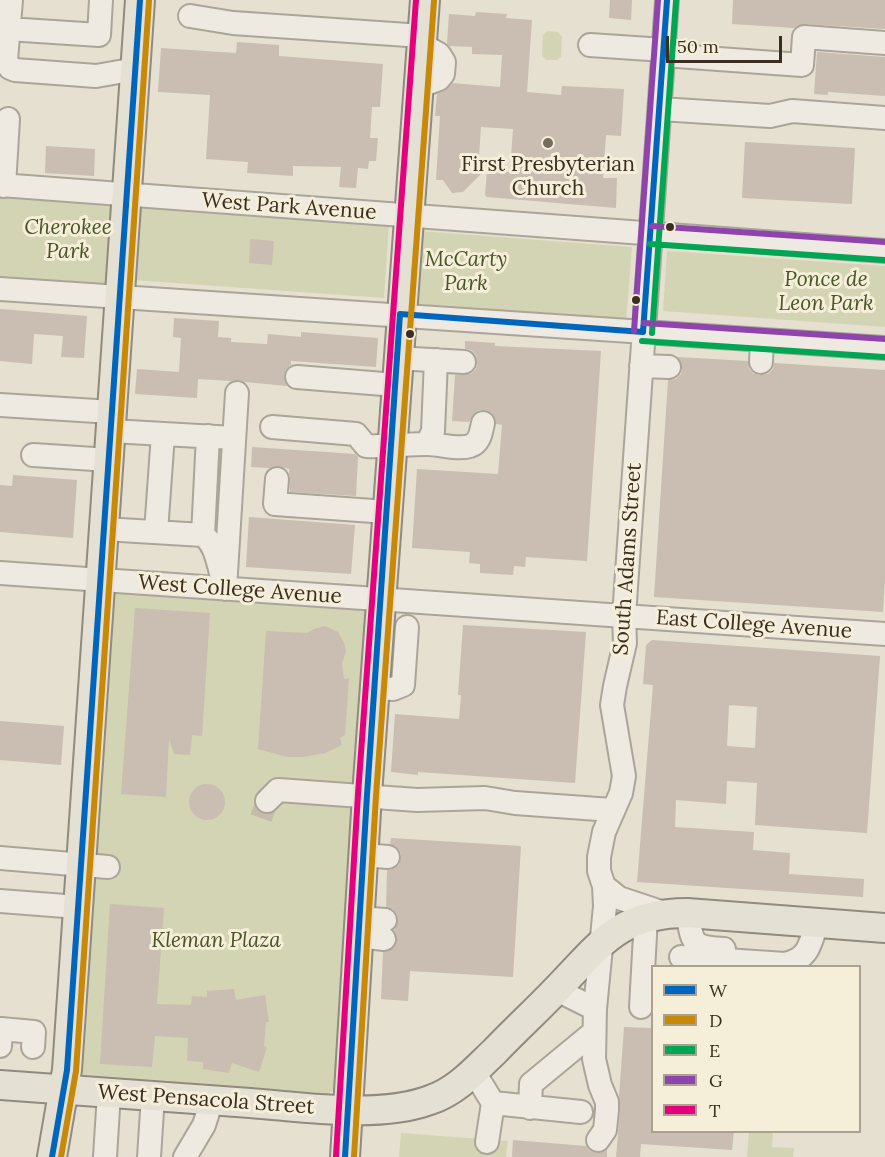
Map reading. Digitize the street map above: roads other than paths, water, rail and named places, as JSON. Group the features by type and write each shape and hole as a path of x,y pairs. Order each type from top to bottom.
{"main road":[{"path":"52,1157 67,1070 78,907 95,865 101,580 140,0"},
{"path":"345,1157 347,1109 372,928 375,862 367,795 400,315 425,0"},
{"path":"666,914 885,928"},
{"name":"West Pensacola Street","path":"0,1085 347,1109 381,1110 413,1106 443,1095 474,1072 557,990 585,958 618,929 666,914"}],"street":[{"path":"5,42 99,35 101,0"},
{"name":"South Adams Street","path":"598,1140 605,1130 607,1102 594,1059 595,1009 605,906 599,857 604,832 621,793 624,776 612,705 625,643 624,616 667,0"},
{"path":"7,2 5,42 6,60 10,68 96,76 136,69"},
{"path":"190,16 233,23 422,40"},
{"path":"590,45 802,64 804,37 885,43"},
{"path":"660,109 770,116 792,111 885,118"},
{"path":"2,185 8,119"},
{"name":"West Park Avenue","path":"2,185 885,251"},
{"path":"0,289 643,333 761,351 885,348"},
{"path":"427,444 433,431 436,360"},
{"path":"297,377 397,371 436,360 464,362"},
{"path":"641,366 669,367"},
{"path":"225,589 237,393"},
{"path":"0,405 112,421 164,434 234,438"},
{"path":"272,427 356,434 366,446 391,447 427,444 468,447 480,436 483,423"},
{"path":"156,532 164,434"},
{"path":"203,535 208,436"},
{"path":"33,455 109,460"},
{"path":"277,479 275,504 387,512"},
{"path":"104,528 203,535 214,548 225,589"},
{"name":"West College Avenue","path":"0,573 624,616"},
{"name":"East College Avenue","path":"624,616 885,634"},
{"path":"374,688 393,689 403,686 407,627"},
{"path":"267,801 278,790 417,800 485,798 515,803 612,810"},
{"path":"0,858 95,865"},
{"path":"603,886 618,898 666,914 697,945 704,948 782,952"},
{"path":"0,901 78,907"},
{"path":"652,965 666,914"},
{"path":"681,957 785,964 795,962 804,956 817,923"},
{"path":"641,1006 651,969"},
{"path":"557,990 595,1009"},
{"path":"0,1046 1,1029 34,1032 33,1047"},
{"path":"530,1108 531,1084 594,1032"},
{"path":"474,1072 493,1103 487,1142"},
{"path":"105,1157 109,1092"},
{"path":"149,1157 153,1096"},
{"path":"185,1157 204,1125 204,1099"},
{"path":"493,1103 581,1112"}],"tunnel":[{"path":"261,818 267,801"}],"place":[{"name":"First Presbyterian Church","path":"548,143"}],"park label":[{"name":"Cherokee Park","path":"68,240"},
{"name":"McCarty Park","path":"466,272"},
{"name":"Ponce de Leon Park","path":"826,292"},
{"name":"Kleman Plaza","path":"216,941"}]}
